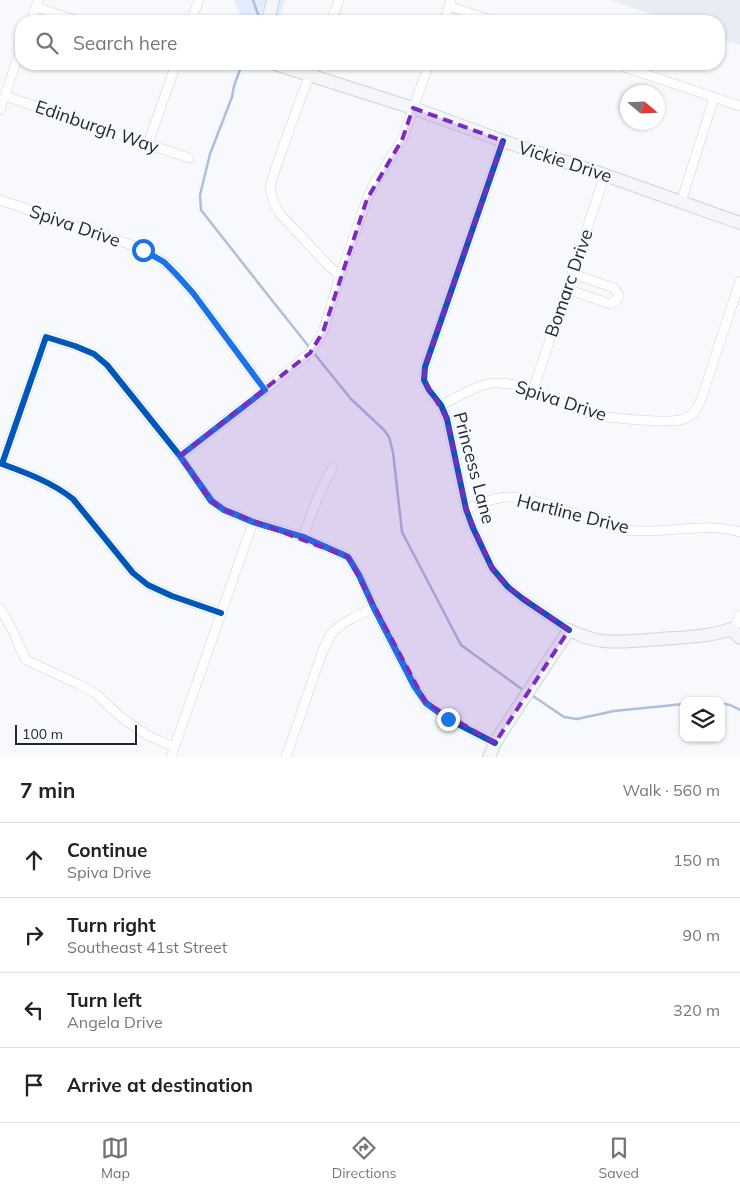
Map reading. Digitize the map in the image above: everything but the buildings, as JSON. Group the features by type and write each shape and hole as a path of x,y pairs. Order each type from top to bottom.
{"street":[{"path":"194,15 199,0"},
{"path":"269,15 273,0"},
{"path":"333,15 339,0"},
{"path":"33,15 37,2 65,15"},
{"path":"446,15 450,3 479,15"},
{"path":"0,110 15,66"},
{"path":"148,144 174,70"},
{"path":"313,70 303,92 270,186 273,201 280,214 328,266 340,276"},
{"name":"Vickie Drive","path":"313,70 503,141 740,223"},
{"path":"180,456 310,353 323,332 367,199 375,182 402,140 427,70"},
{"path":"632,70 740,106"},
{"name":"Edinburgh Way","path":"5,96 189,158"},
{"path":"681,202 714,98"},
{"name":"Princess Lane","path":"503,141 425,367 424,380 448,418 466,509 492,568 508,587 569,630"},
{"name":"Bomarc Drive","path":"533,390 605,175"},
{"name":"Spiva Drive","path":"0,200 143,250 164,262 193,293 265,390"},
{"path":"567,289 610,304 617,300 618,295 614,288 573,274"},
{"name":"Spiva Drive","path":"441,405 492,382 506,383 533,390 588,414 612,418 657,421 684,419 695,412 701,400 740,281"},
{"path":"221,613 172,596 148,585 133,573 74,499 30,474 2,464 46,337 94,354 107,365 180,456 212,501 224,510 253,522 303,537 348,557 359,575 414,686 426,703 448,719 495,743"},
{"path":"303,537 319,494 333,467"},
{"name":"Hartline Drive","path":"466,509 500,498 518,498 543,503 624,530 649,532 709,527 740,532"},
{"path":"170,757 253,522"},
{"path":"0,608 26,660 96,694 122,718 147,735 174,747"},
{"path":"297,757 287,755 328,640 339,627 352,618 374,608"},
{"path":"489,757 495,743 569,630 601,641 626,642 736,634 736,625 740,615"}],"highlighted area":[{"path":"413,108 503,141 425,367 424,380 447,419 466,509 492,568 508,587 569,630 495,743 426,703 348,557 224,510 211,501 180,456 310,353 323,332 367,199 402,140"}],"shaded area":[{"path":"234,0 285,0 280,15 240,15"},
{"path":"610,0 740,0 740,45 725,40 725,15 654,15"}],"waterway":[{"path":"253,0 258,15"},
{"path":"240,70 232,97 210,154 200,195 201,210 310,348"},
{"path":"313,352 351,399 389,437 393,452 402,532 461,645 523,690"},
{"path":"530,694 564,717 577,719 614,711 680,704"},
{"path":"725,704 740,710"}],"cycle path":[{"path":"503,141 425,367 424,380 441,405 447,419 466,509 492,568 508,587 569,630"},
{"path":"221,613 172,596 148,585 133,573 73,499 48,483 2,464 46,337 94,354 107,365 180,456 211,501 224,510 253,522 303,537 348,557 359,575 415,687 426,703 448,719 495,743"}],"route":[{"path":"143,250 164,262 193,293 265,390 180,456 212,501 224,510 253,522 303,537 348,557 359,575 414,686 426,703 448,719"}]}
